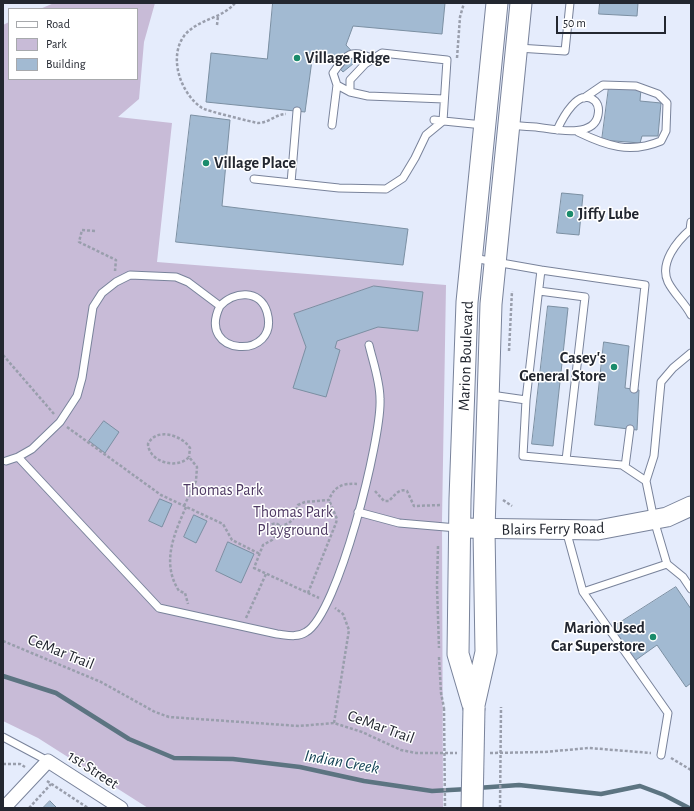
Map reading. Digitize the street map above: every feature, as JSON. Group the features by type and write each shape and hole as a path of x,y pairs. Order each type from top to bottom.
{"main road":[{"name":"Marion Boulevard","path":"474,708 458,654 459,528 467,302 497,3"},
{"name":"Marion Boulevard","path":"472,808 474,708 486,652 484,530 491,304 521,3"},
{"name":"Blairs Ferry Road","path":"459,528 484,530 598,530 667,517 691,506"}],"street":[{"path":"4,808 48,761"},
{"name":"1st Street","path":"48,761 121,808"}],"lane":[{"path":"517,48 565,51 570,3"},
{"path":"332,125 337,85 333,73 340,62 351,54 360,52 373,59"},
{"path":"254,179 339,188 386,189 403,178 426,135 443,120 447,60 382,53 365,64 350,80 350,92"},
{"path":"337,85 350,92 368,96 444,99"},
{"path":"509,125 557,130 578,132 600,143 626,148 645,148 661,142 666,131 668,103 658,94 636,86 603,85 574,103 570,107 557,130"},
{"path":"578,132 593,126 598,115 598,103 593,99 584,98"},
{"path":"291,183 297,113"},
{"path":"434,120 485,125"},
{"path":"691,222 691,230 674,246 664,269 668,282 691,315"},
{"path":"472,258 541,270 645,285 634,389"},
{"path":"541,270 526,400 523,456 622,465 646,481"},
{"path":"6,461 18,457 32,449 60,422 77,396 82,378 94,307 102,293 113,284 130,275 176,277 188,282 220,306"},
{"path":"539,290 585,297 566,460"},
{"path":"239,294 253,296 266,309 268,327 264,336 250,346 234,347 226,343 216,330 215,321 220,306 226,299 239,294"},
{"path":"18,457 159,608 242,625 277,634 296,636 307,632 314,625 329,603 341,573 358,512 377,434 380,398 369,345"},
{"path":"691,353 673,368 661,382 654,456 646,481 654,520 667,564 683,577 691,589"},
{"path":"489,395 526,400"},
{"path":"625,467 630,429"},
{"path":"358,512 399,522 459,528"},
{"path":"566,530 583,592 668,713 661,755"},
{"path":"583,592 667,564"},
{"path":"3,737 48,761"}],"path":[{"path":"235,3 218,16 192,28 184,36 179,45 177,56 178,69 187,92 194,102 204,109 248,121 267,122 286,113 297,113"},
{"path":"447,60 457,62 460,17 464,3"},
{"path":"217,25 218,16"},
{"path":"95,231 82,230 79,242 116,260 113,284"},
{"path":"3,355 60,422 161,495 223,524 232,540 260,554"},
{"path":"166,435 176,437 187,444 190,452 189,457 180,463 172,464 164,462 151,453 148,444 157,436 166,435"},
{"path":"189,457 195,462 198,471 196,481 170,545 172,576 179,591 185,593 190,614"},
{"path":"308,594 337,519 329,500 332,492 344,483 365,484 373,487 384,501 389,501 400,490 404,490 407,491 414,506 442,505"},
{"path":"280,527 293,520 298,505 304,502 329,500"},
{"path":"275,535 270,530 271,525 276,524 280,527"},
{"path":"280,527 280,532 275,535 272,540 263,545 254,568 329,603 344,614 349,630 334,723"},
{"path":"438,546 437,586 441,693 444,708 445,808"},
{"path":"242,625 266,574"},
{"name":"CeMar Trail","path":"3,640 101,682 154,712 169,717 299,726 334,723 362,732 401,750 416,753 462,753"},
{"path":"500,808 501,707"},
{"path":"485,753 544,752 589,748 667,756 691,770"},
{"path":"3,764 20,764 25,768"},
{"path":"45,780 88,808"},
{"path":"29,808 51,784"}],"green space":[{"name":"Thomas Park","path":"54,3 155,3 144,42 139,99 118,117 172,123 157,262 446,285 442,520 443,808 148,808 38,738 3,721 3,25 8,22 8,80 138,80 138,8 42,8"}],"building":[{"name":"Village Ridge","path":"273,3 445,3 442,34 353,26 346,45 359,59 343,72 329,57 318,61 312,60 305,112 206,102 211,53 267,59"},
{"path":"600,3 638,3 637,16 599,14"},
{"path":"609,87 641,89 640,101 661,103 658,136 642,136 640,143 602,140"},
{"name":"Village Place","path":"191,115 230,120 222,206 408,229 403,265 176,242"},
{"name":"Jiffy Lube","path":"562,193 583,195 579,235 557,233"},
{"path":"374,286 423,292 418,331 378,327 337,341 335,348 340,350 326,397 293,388 306,347 294,314"},
{"path":"548,306 568,308 553,446 532,444"},
{"name":"Casey's General Store","path":"604,342 629,346 625,388 639,390 637,430 595,425"},
{"path":"104,421 119,432 105,453 89,441"},
{"path":"160,499 172,504 162,527 149,521"},
{"path":"194,515 207,521 196,543 184,537"},
{"path":"228,542 254,554 241,583 216,571"},
{"name":"Marion Used Car Superstore","path":"676,587 691,609 691,683 686,687 657,645 633,662 610,629"},
{"path":"50,801 57,808 43,808"}],"waterway":[{"name":"Indian Creek","path":"3,676 56,693 129,739 174,758 233,759 300,767 364,781 432,791 468,789"},
{"name":"Indian Creek","path":"477,788 519,785 601,794 640,786 664,795 689,808"}],"place":[{"name":"Village Ridge","path":"297,58"},
{"name":"Village Place","path":"206,163"},
{"name":"Jiffy Lube","path":"570,214"},
{"name":"Casey's General Store","path":"614,367"},
{"name":"Marion Used Car Superstore","path":"653,637"}],"park label":[{"name":"Thomas Park Playground","path":"293,521"}]}
